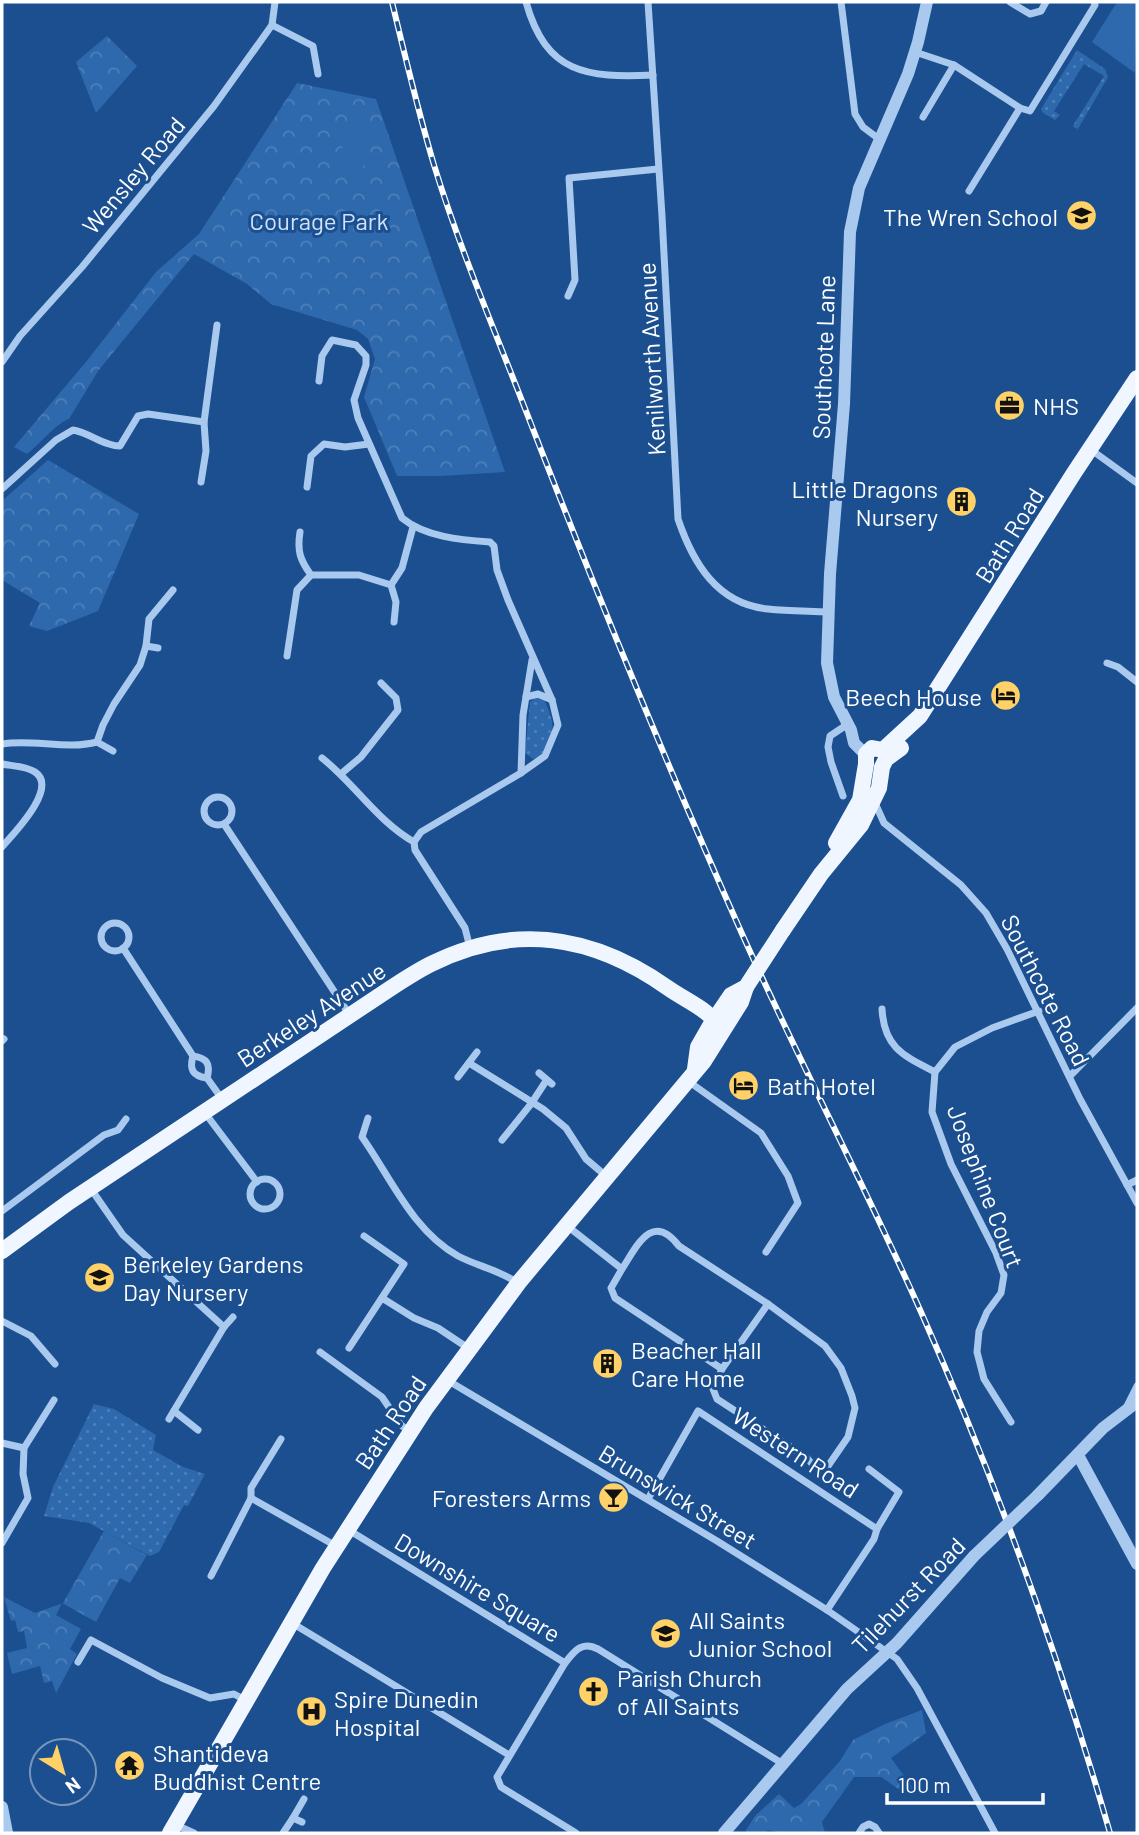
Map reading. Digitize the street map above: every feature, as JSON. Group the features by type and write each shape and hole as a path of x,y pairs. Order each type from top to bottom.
{"main road":[{"name":"Bath Road","path":"821,874 860,800 876,757 920,716 1137,378"},
{"name":"Bath Road","path":"173,1829 290,1622 346,1529 411,1432 518,1283 704,1061 716,1025 821,874 861,825 874,800 882,776 876,757"},
{"name":"Berkeley Avenue","path":"2,1251 90,1188 350,1015 429,965 470,949 528,939 573,943 622,959 682,997 716,1025"},
{"path":"682,997 714,1000 739,995"}],"street":[{"name":"Wensley Road","path":"2,362 20,336 90,257 208,114 272,25 275,2"},
{"path":"526,2 532,24 550,52 577,71 613,77 653,75"},
{"name":"Kenilworth Avenue","path":"648,2 678,519 688,550 704,573 724,593 767,609 828,612"},
{"path":"841,2 855,114 863,127 879,139"},
{"name":"Southcote Lane","path":"876,757 854,743 830,682 828,612 844,404 849,232 859,188 897,102 915,52 927,2"},
{"path":"1010,2 1031,14 1041,11 1046,2"},
{"path":"915,52 954,65 1020,108 1030,111 1095,5 1094,2"},
{"path":"272,25 313,46 318,74"},
{"path":"923,117 954,65"},
{"path":"969,191 1020,108"},
{"path":"568,296 575,280 569,178 658,169"},
{"path":"201,482 206,451 204,422 217,325"},
{"path":"319,381 322,356 332,340 351,343 360,348 366,356 366,365 354,400 358,418 402,518 413,527 461,540 490,542 494,546 497,570 532,659 552,700 558,725 545,756 421,832 414,842 415,850 465,928 470,949"},
{"path":"2,489 56,440 74,430 95,436 110,446 120,446 138,416 148,414 204,422"},
{"path":"307,486 311,456 324,444 345,447 369,444"},
{"path":"1090,449 1137,483"},
{"path":"394,622 396,602 391,585 402,568 413,527"},
{"path":"300,532 297,548 300,560 311,575"},
{"path":"287,656 297,590 311,575 359,575 391,585"},
{"path":"97,742 114,704 140,665 146,646 149,619 173,590"},
{"path":"146,646 158,648"},
{"path":"521,773 526,697 532,659"},
{"path":"1107,663 1118,667 1137,682"},
{"path":"342,773 361,757 398,709 396,698 380,683"},
{"path":"526,697 538,694 552,700"},
{"path":"843,796 828,747 830,736 849,727"},
{"path":"2,744 20,741 97,742 113,751"},
{"path":"322,758 342,773 372,810 414,842"},
{"path":"2,764 34,770 41,782 36,806 2,847"},
{"path":"224,798 230,804 232,813 224,824 215,825 207,820 204,810 211,799 224,798"},
{"name":"Southcote Road","path":"874,800 878,815 884,823 961,885 996,930 1137,1203"},
{"path":"861,825 867,822 884,823"},
{"path":"224,824 350,1015"},
{"path":"123,948 193,1056 208,1063 207,1078 222,1100"},
{"path":"1070,1076 1137,1008"},
{"path":"882,1009 886,1034 900,1054 935,1073 955,1047 992,1028 1039,1011"},
{"path":"458,1077 477,1052"},
{"path":"193,1056 190,1065 193,1073 207,1078"},
{"path":"469,1063 542,1109 566,1128 586,1159 607,1176"},
{"path":"502,1140 549,1082 539,1073"},
{"name":"Josephine Court","path":"935,1073 932,1112 951,1164 1004,1275 1001,1293 987,1312 979,1331 977,1352 984,1378 1011,1422"},
{"path":"692,1075 701,1088 761,1133 788,1176 798,1203 766,1252"},
{"path":"205,1112 257,1182"},
{"path":"368,1118 362,1137 385,1170 402,1202 423,1228 458,1256 499,1272 518,1283"},
{"path":"2,1211 104,1135 118,1130 127,1119"},
{"path":"265,1179 277,1185 280,1194 273,1206 263,1209 252,1200 251,1190 257,1182 265,1179"},
{"path":"1127,1185 1137,1180"},
{"path":"90,1188 123,1235 224,1328"},
{"path":"566,1224 622,1269"},
{"path":"722,1369 615,1298 611,1288 644,1236 652,1231 662,1231 672,1237 678,1246 768,1304 825,1346 841,1368 855,1408 848,1437 828,1466 814,1466 806,1457 717,1399 713,1389 722,1369 768,1304"},
{"path":"349,1348 404,1264 364,1236"},
{"path":"382,1298 469,1348"},
{"path":"169,1419 233,1317"},
{"path":"2,1321 31,1336 55,1364"},
{"path":"320,1352 383,1397 401,1425 411,1432"},
{"name":"Brunswick Street","path":"447,1380 648,1499 827,1610 897,1659 917,1688 995,1833"},
{"path":"1125,1410 1137,1386"},
{"path":"2,1541 28,1497 23,1474 24,1448 54,1400"},
{"name":"Tilehurst Road","path":"724,1833 847,1689 887,1651 974,1556 1103,1428 1137,1402"},
{"path":"174,1411 198,1430"},
{"name":"Western Road","path":"648,1499 698,1411 877,1529"},
{"path":"211,1576 251,1498 251,1488 281,1440"},
{"path":"2,1443 24,1448"},
{"path":"1078,1455 1137,1564"},
{"path":"827,1610 874,1539 899,1492 869,1469"},
{"path":"251,1498 336,1546"},
{"name":"Downshire Square","path":"346,1529 565,1663 497,1777 501,1787 576,1833"},
{"path":"290,1622 509,1755"},
{"path":"78,1662 92,1640 162,1678 211,1698 233,1694 245,1700"},
{"path":"565,1663 575,1650 589,1645 783,1764"},
{"path":"283,1833 304,1799"},
{"path":"2,1807 7,1833"},
{"path":"293,1818 302,1822"},
{"path":"859,1833 863,1826 869,1824 879,1833"},
{"path":"173,1829 194,1833"}],"green space":[{"path":"1117,2 1137,2 1135,73 1092,42"},
{"path":"107,36 137,66 96,113 76,62"},
{"path":"1077,50 1105,69 1108,77 1078,129 1073,127 1074,124 1104,76 1084,64 1054,111 1060,115 1055,120 1041,109"},
{"name":"Courage Park","path":"297,83 376,99 505,472 397,476 364,397 375,359 368,339 357,330 271,304 247,284 194,254 98,371 69,419 27,454 14,447 86,362 156,272 199,234"},
{"path":"362,124 373,163 349,170 338,131"},
{"path":"48,460 139,514 98,611 47,631 29,626 40,603 2,580 2,501"},
{"path":"535,698 543,698 552,728 549,741 540,757 533,759 525,753 530,702"},
{"path":"94,1404 114,1409 156,1435 153,1450 183,1467 205,1474 188,1506 184,1505 159,1552 150,1556 89,1523 44,1516 53,1487"},
{"path":"104,1531 147,1555 130,1583 120,1578 96,1622 62,1603"},
{"path":"4,1597 35,1613 62,1603 56,1615 81,1629 70,1649 77,1654 56,1693 52,1681 44,1683 40,1666 12,1674 7,1653 27,1648 24,1631 18,1632 15,1620 11,1621"},
{"path":"922,1710 926,1733 891,1758 913,1788 906,1794 881,1777 854,1777 822,1822 825,1833 782,1833 768,1830 765,1833 746,1833 755,1816 779,1794 794,1808 801,1804 840,1761 853,1740"}],"railway":[{"path":"392,2 434,165 480,295 608,618 743,936 900,1265 949,1376 1048,1635 1110,1833"}],"place":[{"name":"The Wren School","path":"1081,216"},
{"name":"NHS","path":"1010,405"},
{"name":"Little Dragons Nursery","path":"961,502"},
{"name":"Beech House","path":"1005,696"},
{"name":"Bath Hotel","path":"744,1085"},
{"name":"Berkeley Gardens Day Nursery","path":"100,1277"},
{"name":"Beacher Hall Care Home","path":"608,1363"},
{"name":"Foresters Arms","path":"614,1497"},
{"name":"All Saints Junior School","path":"666,1633"},
{"name":"Parish Church of All Saints","path":"594,1691"},
{"name":"Spire Dunedin Hospital","path":"311,1712"},
{"name":"Shantideva Buddhist Centre","path":"130,1766"}]}
